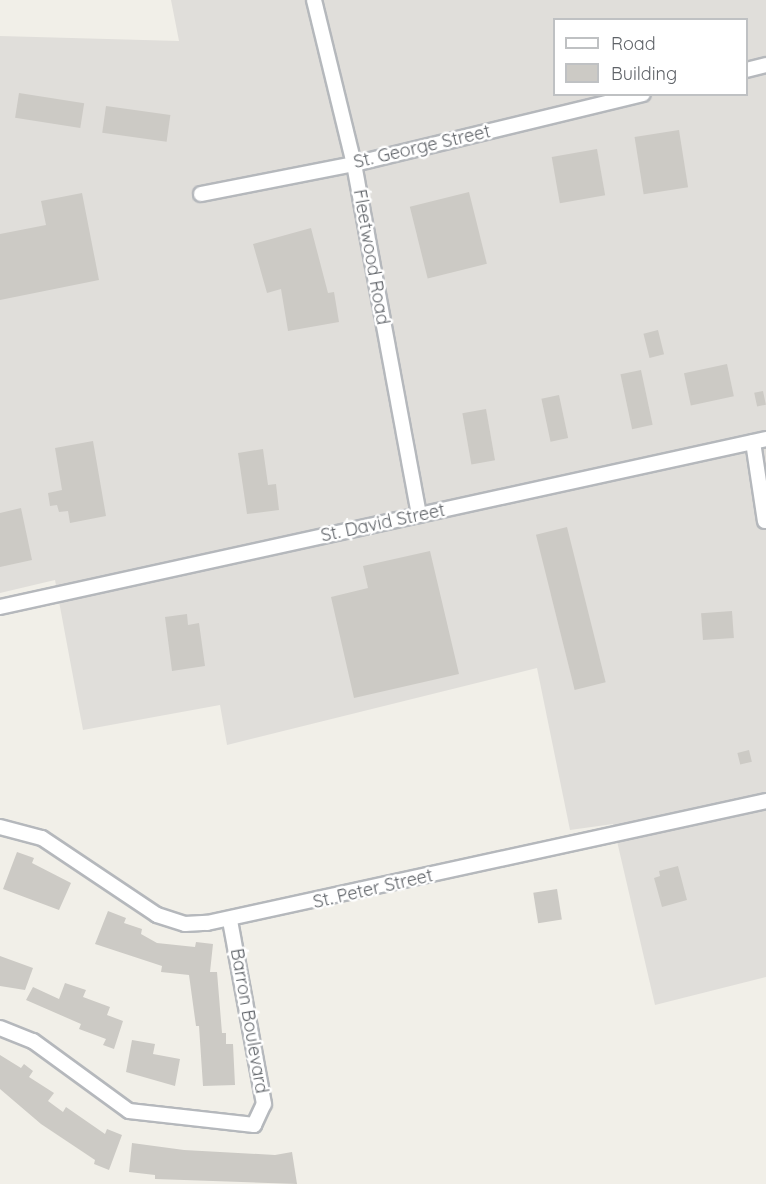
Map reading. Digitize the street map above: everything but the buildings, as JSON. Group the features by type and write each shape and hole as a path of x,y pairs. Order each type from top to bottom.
{"street":[{"name":"Fleetwood Road","path":"314,0 354,164 419,515"},
{"path":"748,70 766,65"},
{"name":"St. George Street","path":"201,194 354,164 635,96"},
{"path":"759,440 765,521"},
{"name":"St. David Street","path":"0,607 759,440"},
{"name":"St. Peter Street","path":"0,827 42,838 157,915 185,924 230,920 766,801"},
{"name":"Barron Boulevard","path":"0,1028 33,1041 129,1111 243,1127 254,1125 264,1104 230,920"}],"shaded area":[{"path":"171,0 766,0 766,977 655,1005 613,824 570,830 537,668 227,745 220,705 83,730 55,580 0,593 0,36 179,41"}]}
